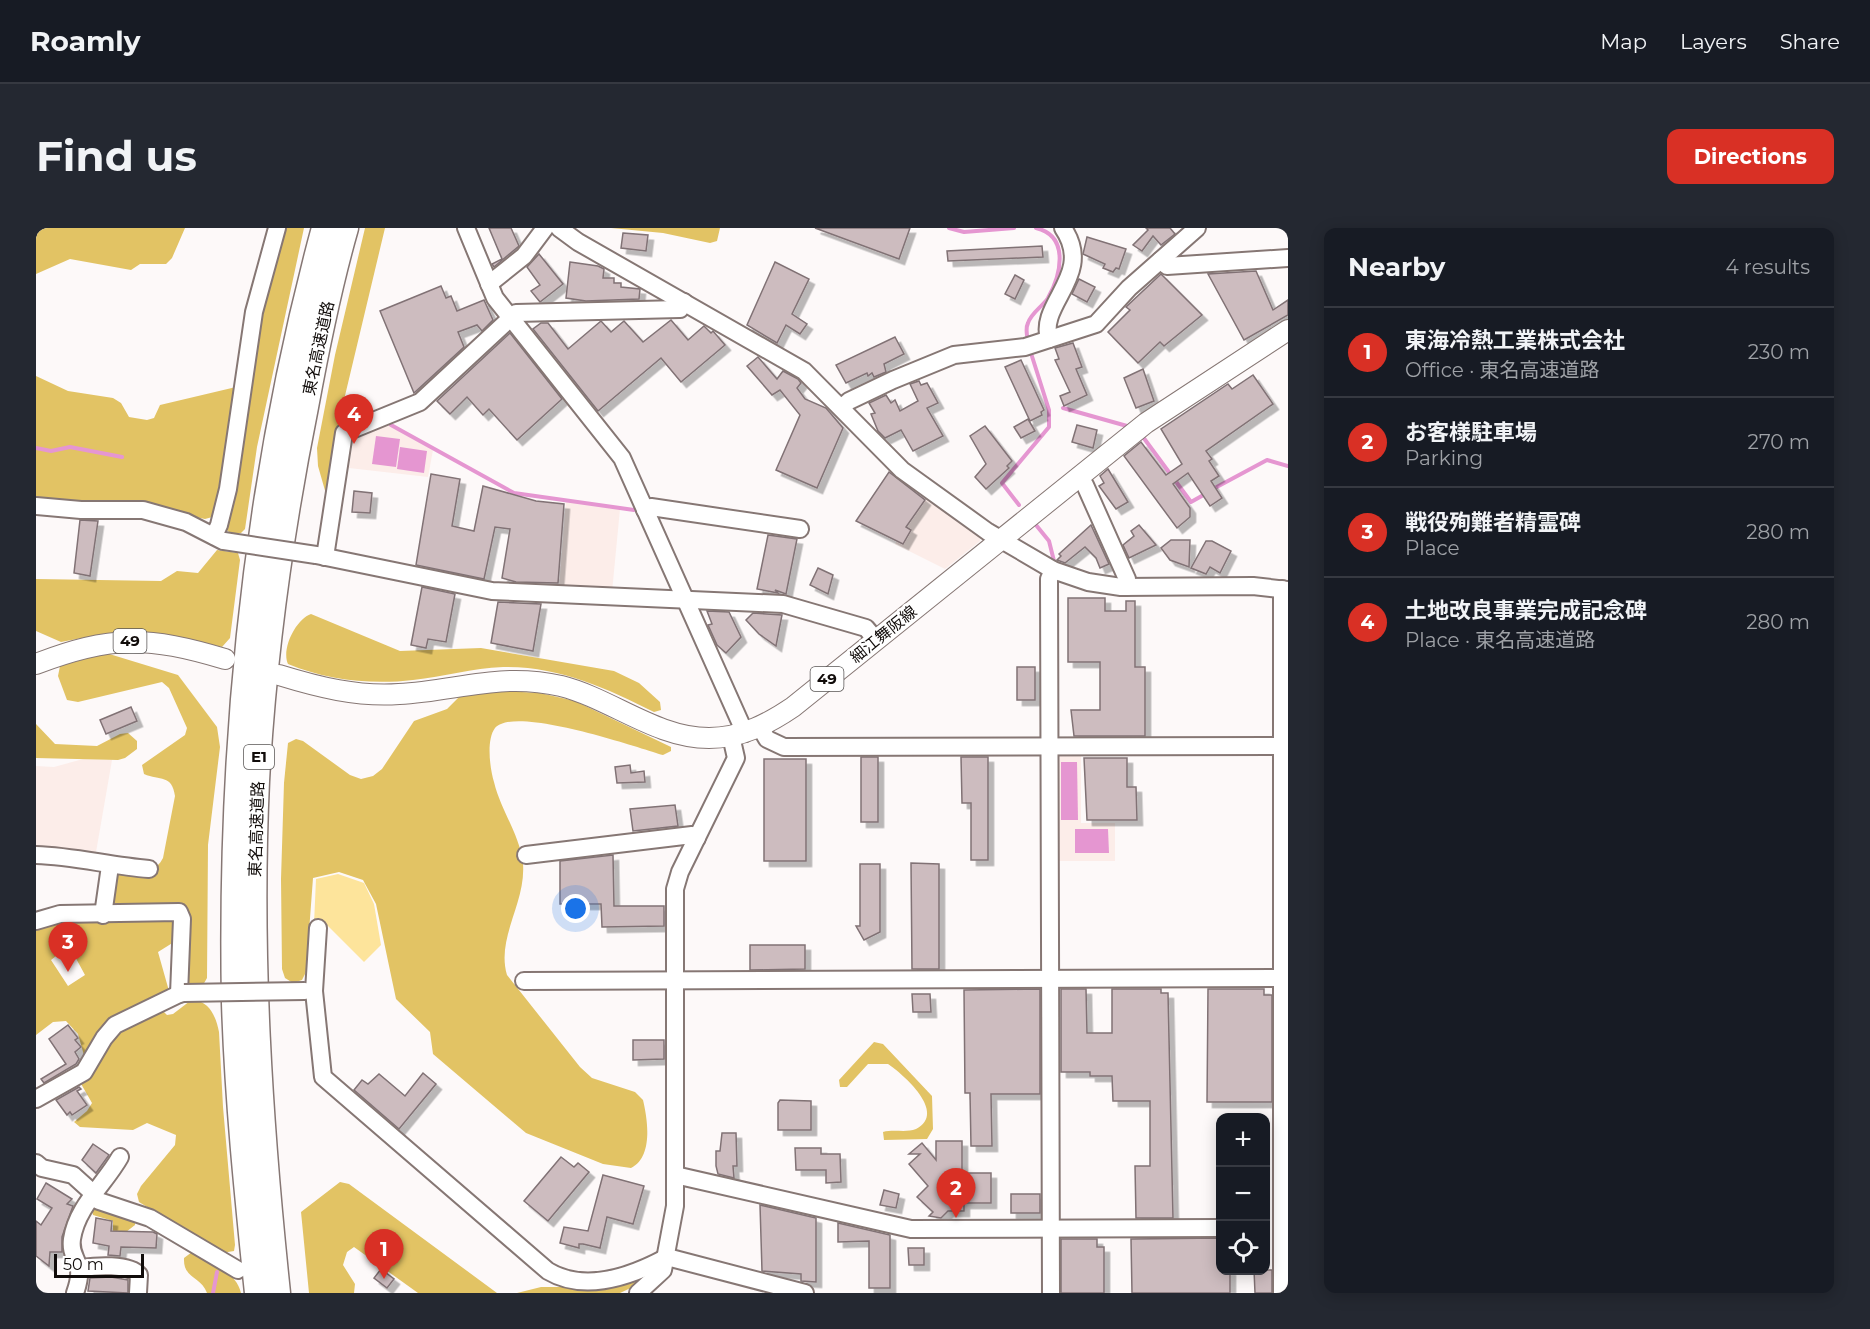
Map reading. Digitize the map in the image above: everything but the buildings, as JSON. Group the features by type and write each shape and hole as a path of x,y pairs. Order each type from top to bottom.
{"highway":[{"name":"東名高速道路","path":"257,1293 239,1106 234,1005 233,910 239,759 252,615 275,451 324,228"},
{"name":"東名高速道路","path":"278,1293 267,1190 258,1048 255,890 257,782 273,606 293,476 317,351 346,228"}],"main road":[{"name":"細江舞阪線","path":"279,675 326,688 379,695 414,693 486,681 542,683 595,698 682,735 712,738 745,732 793,706 1162,412 1288,330"},
{"name":"49","path":"36,664 85,647 125,641 174,645 225,659"}],"street":[{"path":"219,538 219,525 228,489 254,312 277,228"},
{"path":"466,228 495,298 622,458 745,732 736,758 680,872 675,889 673,1222 667,1257 660,1275 638,1293"},
{"path":"489,284 524,256 545,228"},
{"path":"559,228 578,242 804,371 903,470 1000,540 1053,570 1088,582 1127,587 1253,586 1285,590 1284,978 1278,1228 1282,1293"},
{"path":"1050,339 1048,324 1071,271 1072,247 1063,228"},
{"path":"842,407 849,400 954,355 1016,348 1089,327 1102,319 1129,288 1197,228"},
{"path":"1161,260 1167,266 1288,258"},
{"path":"321,556 344,433 420,402 516,313 680,309 684,302"},
{"path":"1078,477 1095,506 1127,579 1127,587"},
{"path":"36,506 81,510 143,510 170,516 219,538 492,591 783,604 866,628 876,640"},
{"path":"645,510 651,507 800,529"},
{"path":"1051,1293 1049,579 1053,570"},
{"path":"745,732 784,747 1284,746"},
{"path":"526,855 692,835 697,838"},
{"path":"36,855 71,856 110,866 148,869"},
{"path":"103,915 110,866"},
{"path":"36,921 60,914 179,912 182,919 182,994"},
{"path":"318,928 310,991 323,1077 548,1271 573,1281 612,1279 632,1274 667,1257 805,1293"},
{"path":"524,981 1284,978"},
{"path":"36,1099 84,1072 104,1038 116,1025 182,994 310,991"},
{"path":"75,1293 81,1268 72,1241 84,1207 120,1157"},
{"path":"36,1163 42,1168 73,1174 99,1201 150,1218 238,1270"},
{"path":"675,1175 911,1229 1216,1228"},
{"path":"81,1268 133,1270 139,1275 138,1293"}],"shaded area":[{"path":"36,228 185,228 172,258 166,264 140,264 131,270 70,259 36,274"},
{"path":"283,228 304,228 257,447 245,529 241,533 230,533 225,528 254,345"},
{"path":"365,228 385,228 338,425 326,494 318,466 317,448 335,355"},
{"path":"611,228 720,228 717,241 710,243 663,233"},
{"path":"36,376 68,391 113,398 121,403 129,417 147,420 154,418 160,405 236,387 216,516 205,519 143,506 36,502"},
{"path":"388,425 433,450 428,477 349,468 353,440"},
{"path":"376,436 400,439 396,467 372,464"},
{"path":"400,447 427,451 424,473 397,469"},
{"path":"927,498 980,536 980,541 945,569 895,544"},
{"path":"566,501 620,509 612,592 559,590"},
{"path":"217,550 238,553 240,560 230,638 222,647 176,636 142,632 108,633 61,642 36,631 36,579 161,581 177,571 198,573"},
{"path":"311,614 400,651 481,648 614,671 639,683 660,702 661,710 654,712 600,687 563,674 524,668 492,668 424,679 382,682 349,680 318,674 288,664 286,658 291,635 300,622"},
{"path":"106,653 178,675 217,727 220,747 208,845 207,978 203,985 187,985 187,919 114,908 110,898 118,872 144,872 155,868 163,858 175,796 168,781 144,774 142,765 185,735 187,728 169,688 162,682 78,702 67,700 58,676 60,666"},
{"path":"505,691 540,693 575,701 671,747 671,751 663,755 576,730 525,721 507,722 495,728 490,740 490,762 494,782 518,843 523,864 520,893 505,948 507,975 580,1067 592,1078 635,1092 643,1100 647,1128 646,1147 638,1163 631,1168 603,1164 526,1133 433,1054 430,1032 396,999 376,904 363,880 339,872 313,878 306,972 302,980 293,983 285,978 282,969 281,879 284,783 288,743 296,739 303,741 350,775 361,779 373,776 382,769 414,721 447,709 460,696"},
{"path":"36,724 55,744 97,746 120,734 128,733 137,741 137,749 118,760 36,758"},
{"path":"1056,755 1081,755 1081,823 1115,823 1115,861 1057,861"},
{"path":"83,759 112,760 95,858 36,852 36,766 54,767"},
{"path":"1061,762 1077,762 1078,820 1061,820"},
{"path":"1075,829 1108,829 1109,853 1075,853"},
{"path":"338,874 364,883 374,904 381,945 364,962 327,925 314,924 316,879"},
{"path":"175,917 174,942 158,952 169,991 121,1017 85,1059 78,1034 66,1021 53,1022 36,1035 36,926 51,920","holes":["65,949 72,951 85,975 68,986 51,960"]},
{"path":"190,1001 202,1002 210,1009 219,1032 235,1245 234,1251 222,1253 139,1202 137,1194 141,1186 175,1145 176,1135 147,1123 133,1130 80,1127 74,1122 87,1111 92,1103 80,1082 112,1033 162,1010 167,1015 173,1014"},
{"path":"874,1042 883,1044 932,1096 933,1129 927,1139 884,1140 883,1132 916,1129 925,1122 927,1114 920,1094 888,1064 868,1064 847,1087 840,1087 839,1080"},
{"path":"340,1182 349,1184 497,1293 418,1293 354,1247 347,1252 343,1265 355,1284 354,1293 309,1293 301,1212"},
{"path":"97,1208 135,1220 135,1225 126,1232 113,1231 113,1221 93,1215 92,1211"},
{"path":"192,1252 228,1273 238,1285 241,1293 207,1293 201,1283 189,1274 184,1265 184,1258"},
{"path":"640,1278 637,1285 620,1293 517,1293 541,1287 582,1287"}],"waterway":[{"path":"949,228 964,232 1014,228"},
{"path":"1028,341 1027,325 1053,289 1060,257 1054,239 1047,232 1036,228"},
{"path":"1019,505 1002,483 1049,427 1049,410 1030,350"},
{"path":"1063,408 1127,426"},
{"path":"391,425 514,493 634,510"},
{"path":"1143,437 1191,502 1207,493"},
{"path":"36,448 51,451 70,447 122,457"},
{"path":"1213,489 1267,460 1288,466"},
{"path":"1036,525 1049,541 1054,561"},
{"path":"213,1293 217,1272"}],"place":[{"name":"土地改良事業完成記念碑","path":"354,444"},
{"name":"戦役殉難者精霊碑","path":"68,972"},
{"name":"お客様駐車場","path":"956,1218"},
{"name":"東海冷熱工業株式会社","path":"384,1279"}]}
